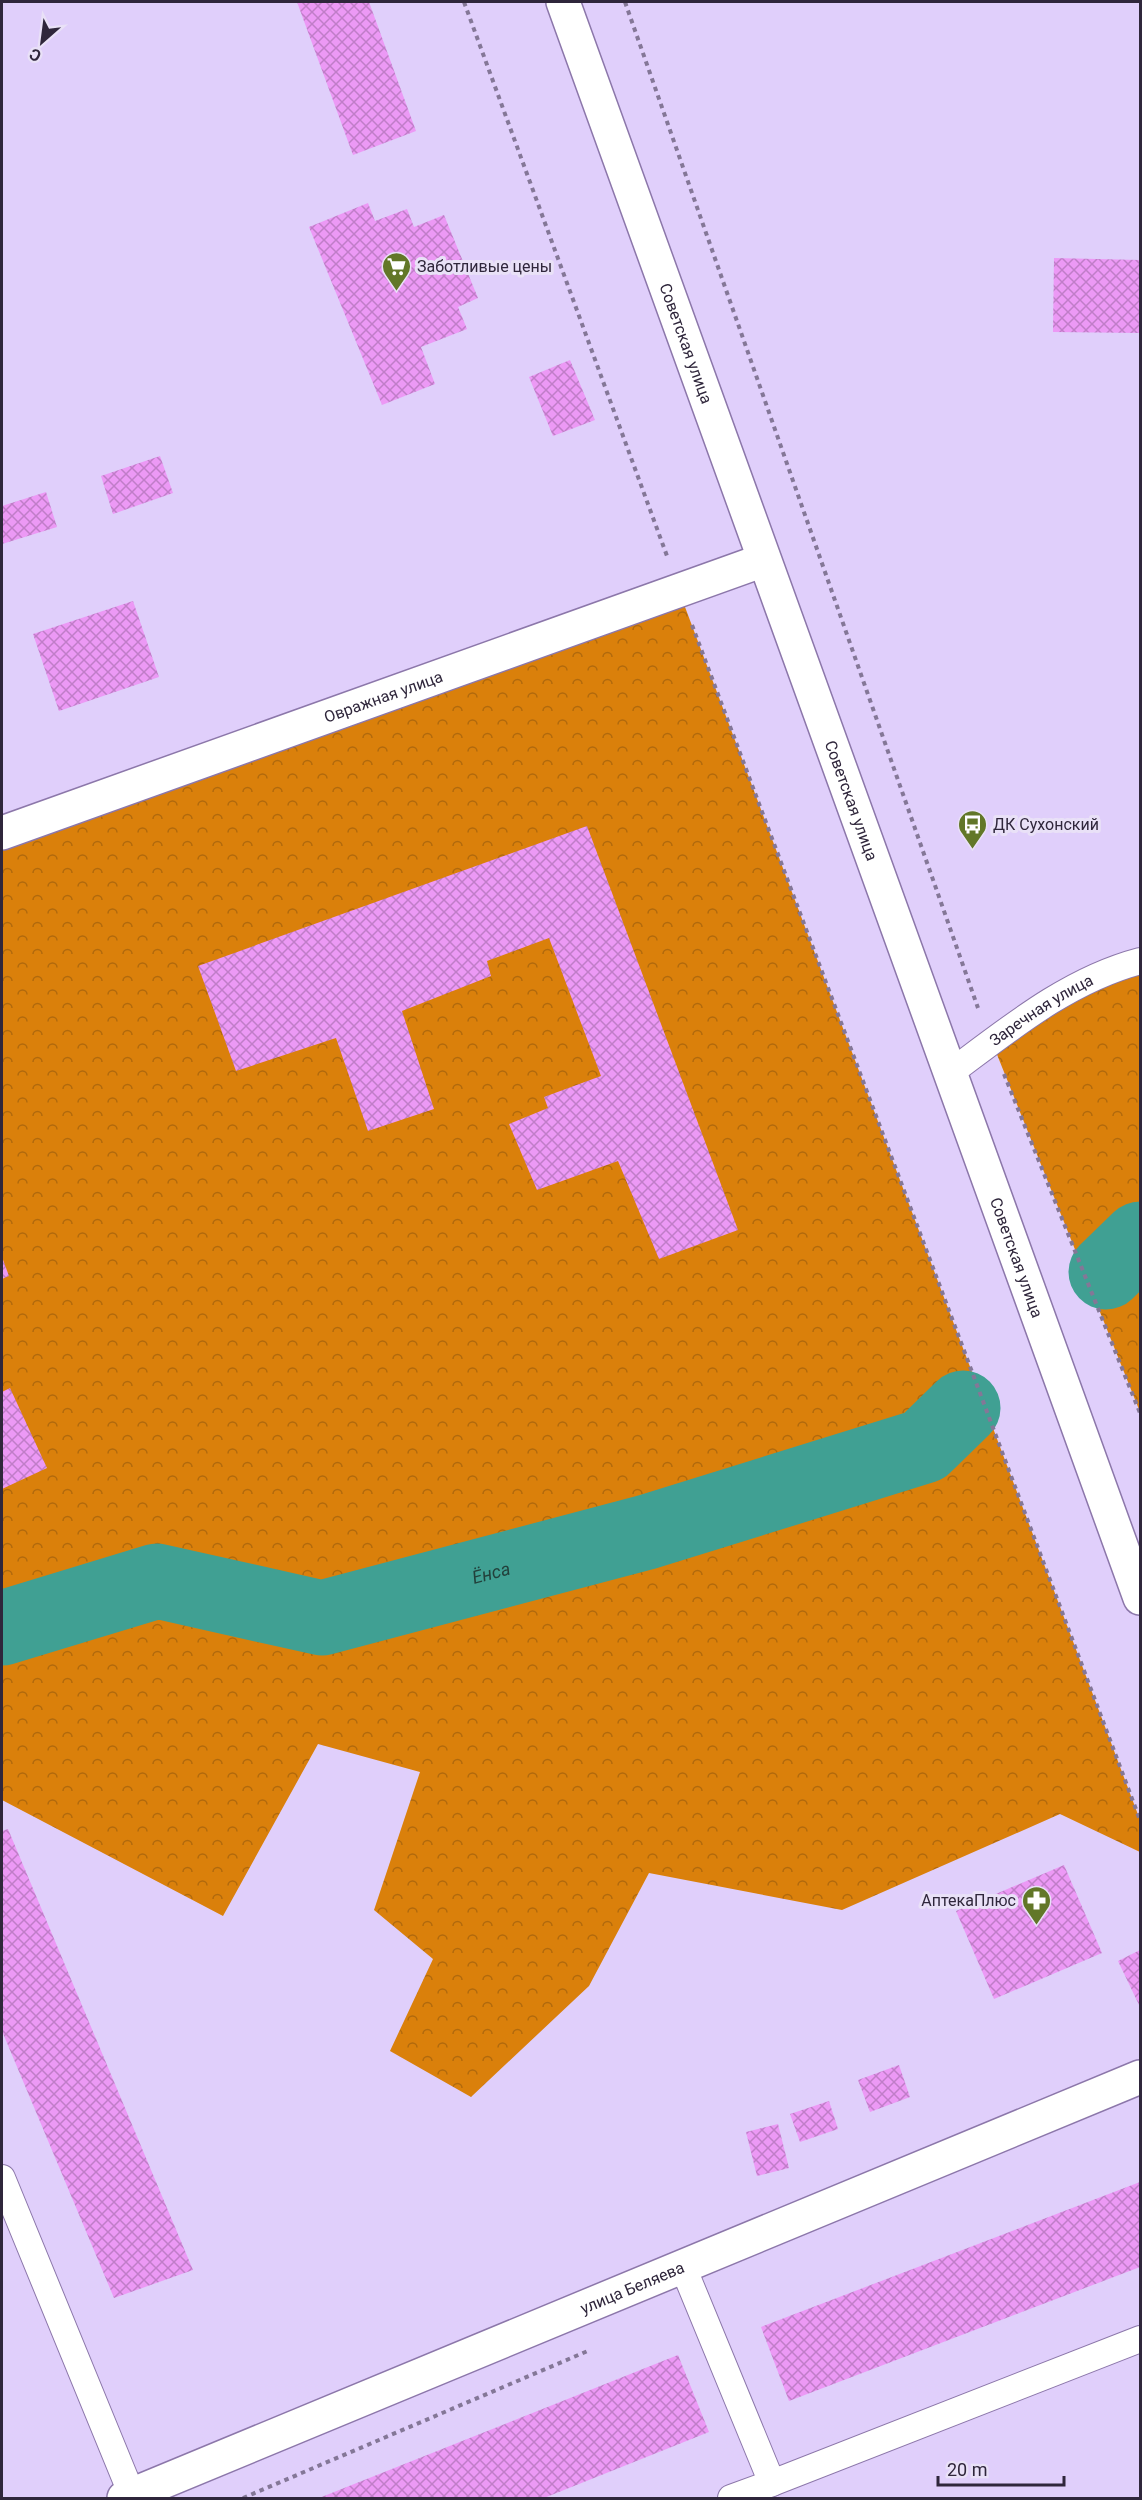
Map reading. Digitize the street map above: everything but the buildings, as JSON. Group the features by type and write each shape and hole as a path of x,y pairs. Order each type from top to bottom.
{"street":[{"name":"Советская улица","path":"563,2 1140,1599"},
{"name":"Овражная улица","path":"2,833 764,561"},
{"name":"улица Беляева","path":"128,2497 168,2490 683,2266 1140,2077"}],"lane":[{"name":"Заречная улица","path":"950,1073 1056,997 1094,977 1140,961"},
{"path":"2,2178 128,2497"},
{"path":"683,2266 772,2483"},
{"path":"731,2499 1140,2339"}],"path":[{"path":"464,2 679,591 1140,1820"},
{"path":"625,2 992,1042 1140,1413"}],"green space":[{"path":"679,591 1140,1820 1140,1852 1060,1814 842,1910 649,1873 589,1986 471,2097 390,2051 433,1959 374,1910 420,1772 318,1744 223,1916 2,1800 2,833"},
{"path":"1140,961 1140,1412 992,1042"}],"waterway":[{"name":"Ёнса","path":"1106,1272 1140,1239"},
{"name":"Ёнса","path":"2,1628 157,1581 322,1618 647,1532 924,1446 963,1408"}],"place":[{"name":"Заботливые цены","path":"396,292"},
{"name":"ДК Сухонский","path":"972,850"},
{"name":"АптекаПлюс","path":"1037,1926"}]}
